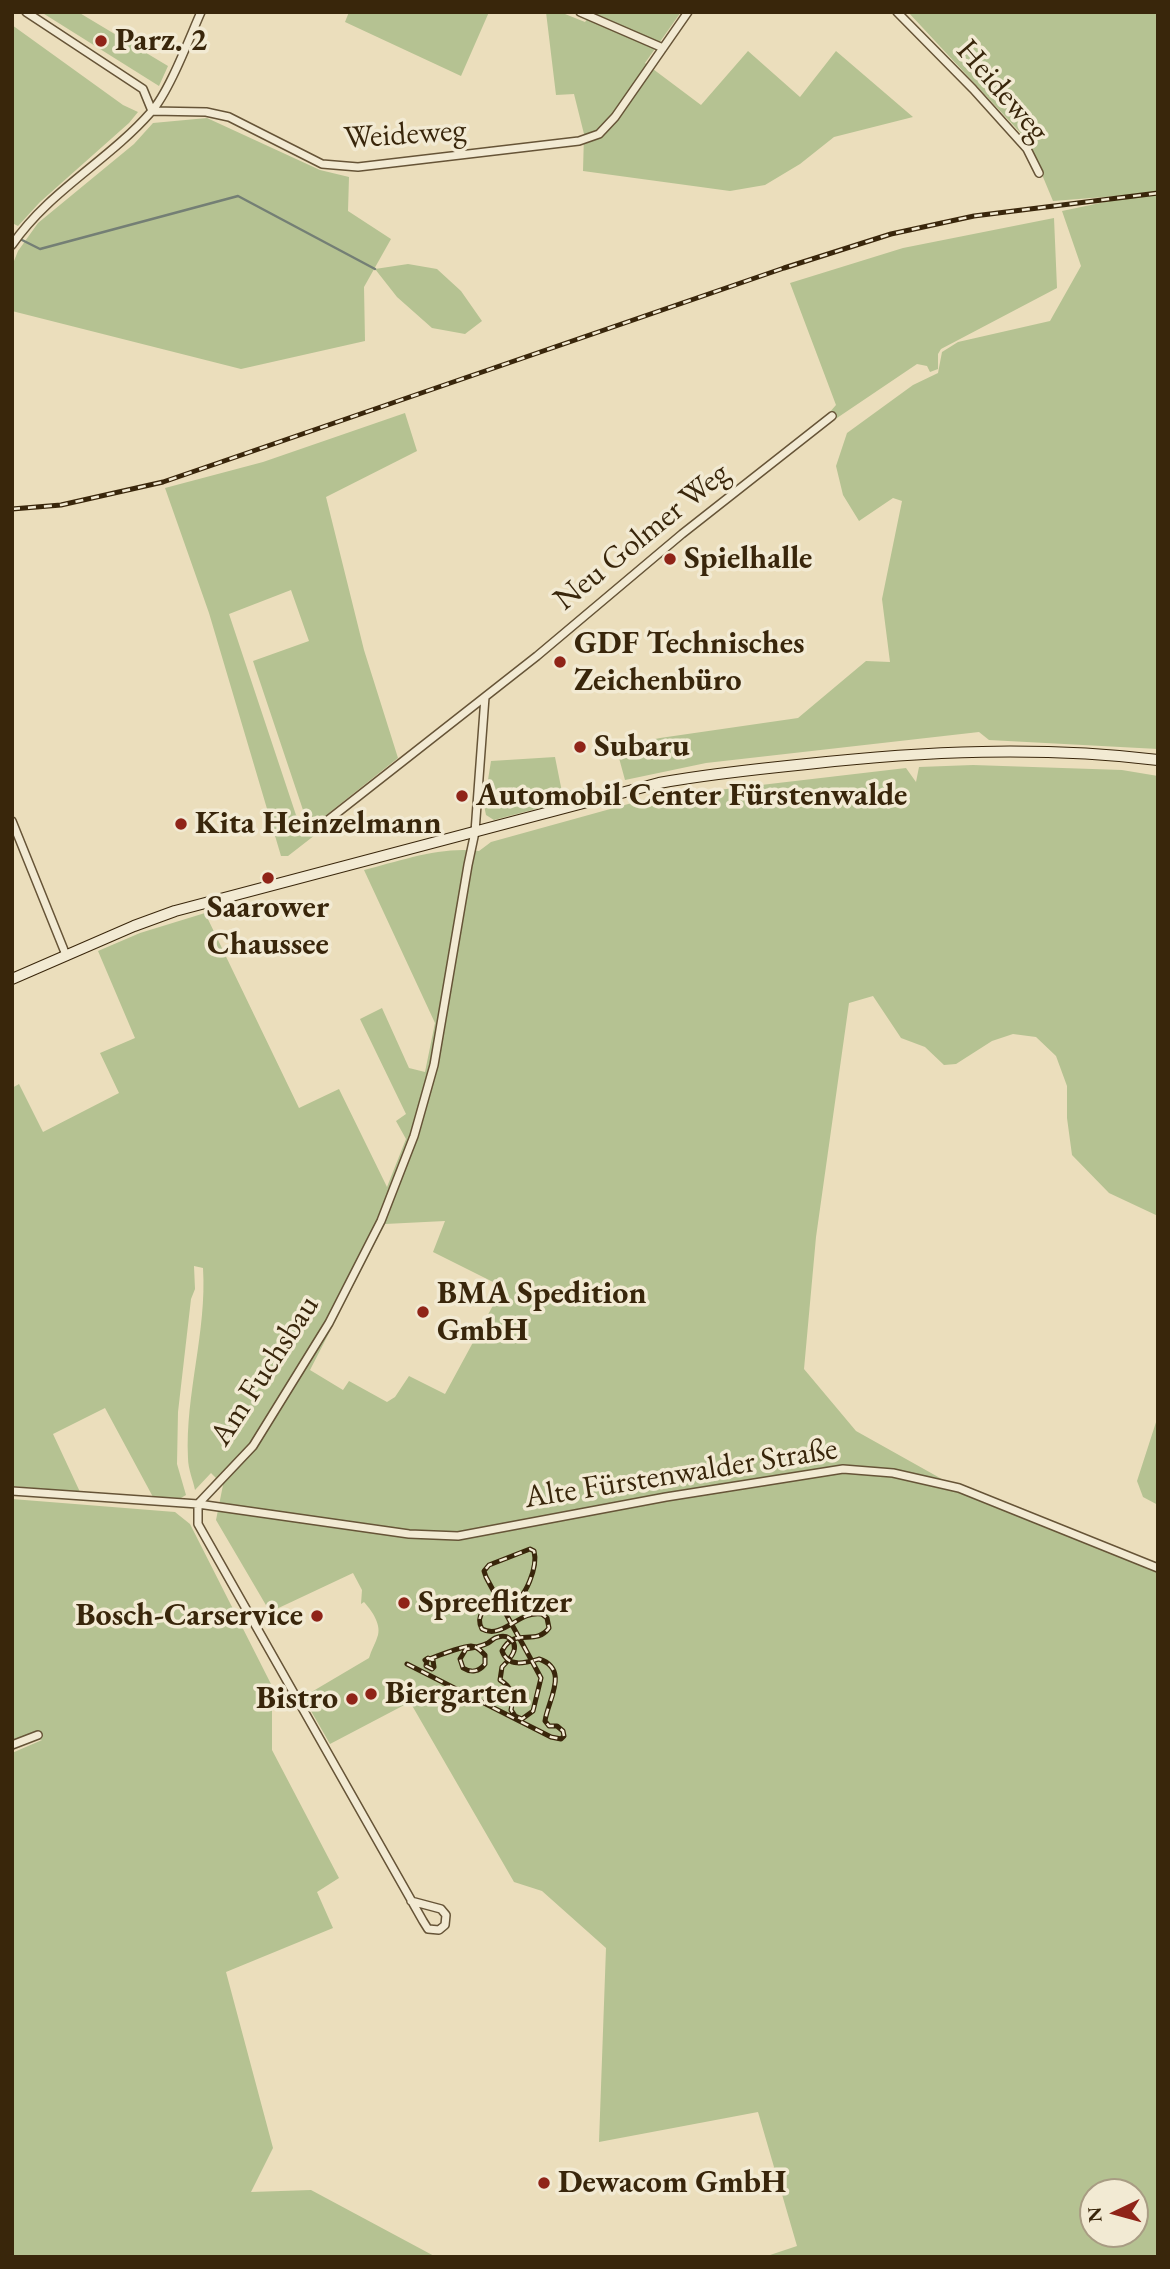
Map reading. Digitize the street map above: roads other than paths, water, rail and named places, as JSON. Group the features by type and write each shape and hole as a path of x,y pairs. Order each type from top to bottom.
{"main road":[{"path":"12,979 175,911 659,783 704,775 911,753 1053,751 1158,760"}],"street":[{"path":"26,12 143,89 152,111"},
{"path":"580,12 663,48"},
{"name":"Weideweg","path":"152,111 206,112 229,117 322,164 358,167 579,141 599,134 615,117 688,12"},
{"name":"Heideweg","path":"897,12 973,89 1027,149 1039,173"},
{"path":"12,245 26,225 48,202 152,111 199,13"},
{"name":"Neu Golmer Weg","path":"323,824 485,697 682,534 832,416"},
{"path":"475,832 485,697"},
{"path":"12,821 66,955"},
{"name":"Am Fuchsbau","path":"198,1504 253,1446 329,1323 381,1222 414,1136 434,1065 475,832"},
{"name":"Alte Fürstenwalder Straße","path":"12,1491 198,1504 409,1534 458,1536 666,1497 843,1469 893,1473 959,1488 1158,1568"},
{"path":"198,1504 198,1524 411,1901 428,1929 439,1930 445,1924 446,1915 441,1909 411,1901"},
{"path":"12,1745 38,1735"}],"waterway":[{"path":"22,240 40,249 238,196 375,269"}],"railway":[{"path":"12,509 61,505 163,482 784,268 891,234 974,216 1158,193"},
{"path":"407,1664 551,1737 561,1739 564,1736 557,1726 549,1726 545,1721 555,1686 553,1670 539,1659 534,1661 528,1662 523,1663 513,1662 508,1660 502,1651 507,1644 513,1640 519,1638 525,1637 538,1636 543,1633 549,1628 547,1618 542,1614 526,1616 518,1620 511,1624 504,1628 497,1631 482,1629 480,1622 483,1611 493,1608 501,1606 504,1606 511,1604 521,1596 532,1573 534,1551 530,1549 489,1565 484,1571 486,1577 500,1602 507,1615 514,1628 520,1640 527,1653 534,1665 541,1678 533,1711 522,1719 515,1716 511,1710 512,1693 500,1680 502,1667 508,1661 511,1657 514,1649 513,1642 509,1638 508,1637 496,1637 486,1644 477,1647 474,1647 466,1649 460,1659 463,1668 475,1671 485,1664 485,1655 479,1649 477,1648 475,1647 473,1646 455,1650 442,1654 431,1658 427,1660 426,1666 432,1669 433,1660 428,1658 425,1660"}],"place":[{"name":"Parz. 2","path":"101,41"},
{"name":"Spielhalle","path":"670,559"},
{"name":"GDF Technisches Zeichenbüro","path":"560,662"},
{"name":"Subaru","path":"580,747"},
{"name":"Automobil Center Fürstenwalde","path":"462,796"},
{"name":"Kita Heinzelmann","path":"181,824"},
{"name":"Saarower Chaussee","path":"268,878"},
{"name":"BMA Spedition GmbH","path":"423,1312"},
{"name":"Spreeflitzer","path":"404,1603"},
{"name":"Bosch-Carservice","path":"317,1616"},
{"name":"Biergarten","path":"371,1694"},
{"name":"Bistro","path":"352,1699"},
{"name":"Dewacom GmbH","path":"544,2183"}]}
